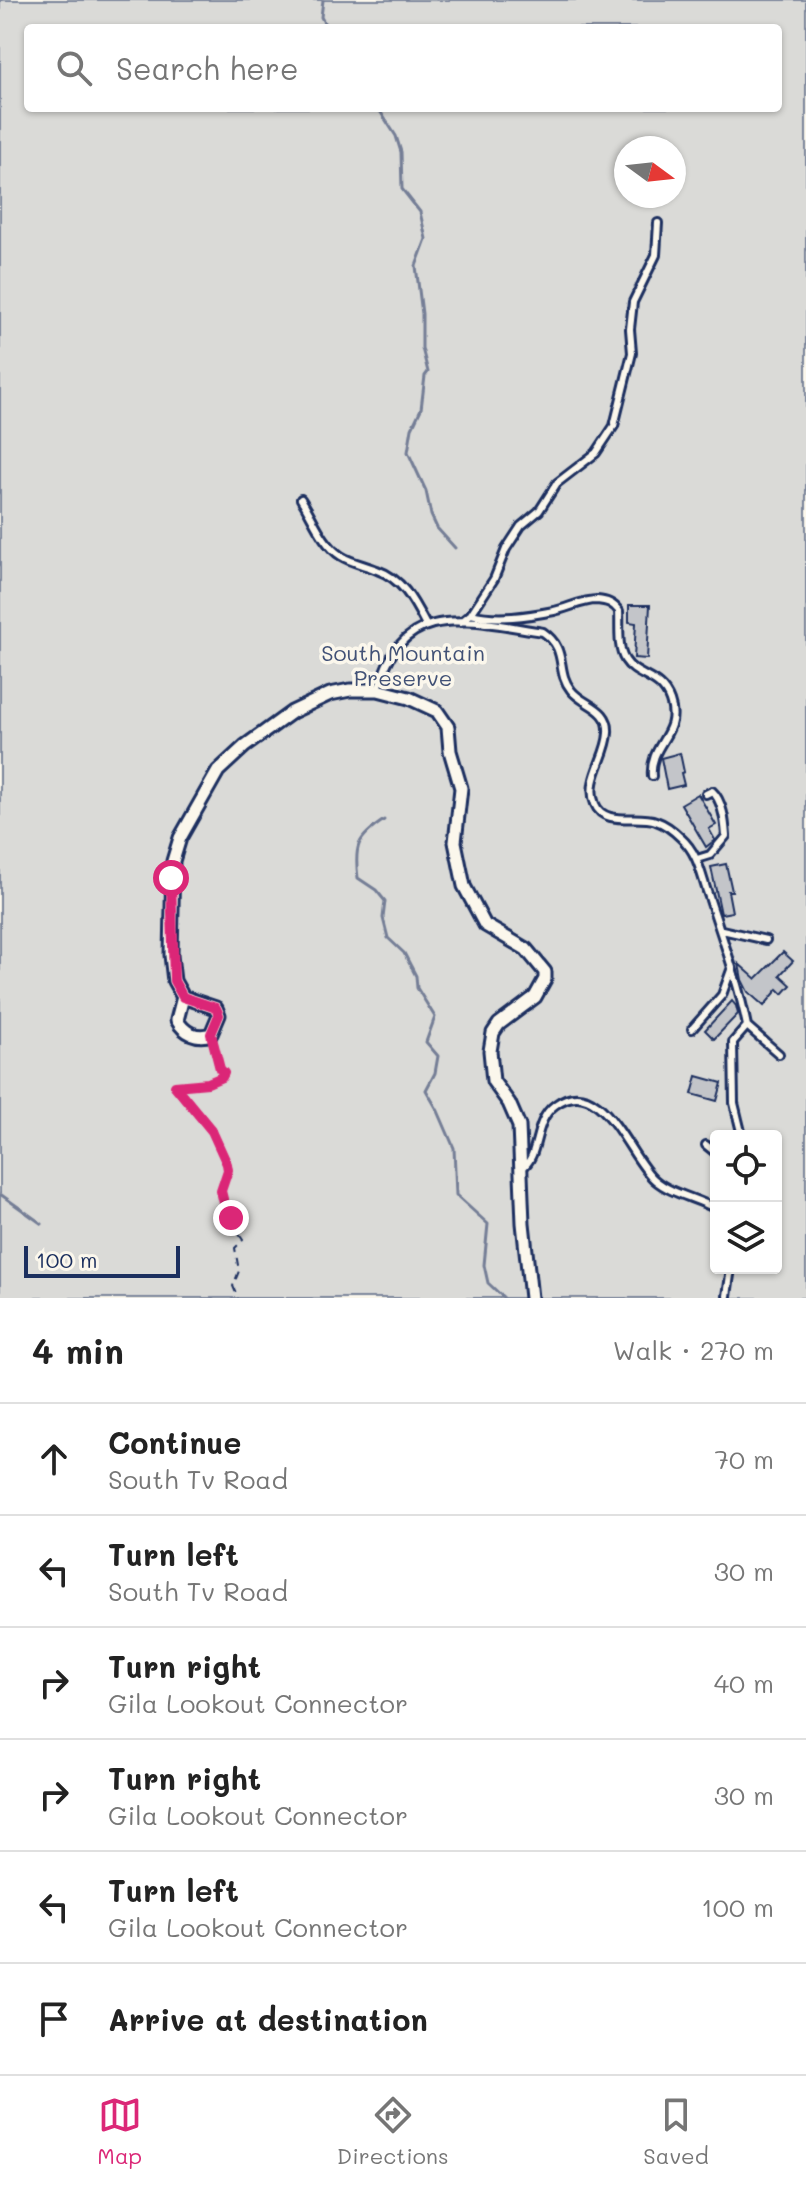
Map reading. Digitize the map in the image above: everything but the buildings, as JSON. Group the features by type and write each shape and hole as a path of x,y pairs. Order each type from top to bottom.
{"street":[{"path":"183,997 177,1020 181,1028 199,1036 211,1034 219,1015 216,1008 183,997 174,981 171,955 173,861 180,838 208,788 229,759 292,712 330,694 350,690 378,690 427,704 445,719 461,788 455,842 464,886 485,925 526,949 545,972 545,979 535,997 499,1024 491,1040 493,1081 509,1103 519,1126 523,1223 531,1298"}],"lane":[{"path":"461,622 471,614 494,579 506,549 521,526 539,511 557,483 596,453 614,426 632,353 630,329 633,302 656,255 658,223"},
{"path":"301,499 328,544 341,556 379,570 400,583 414,600 426,625"},
{"path":"471,614 510,617 553,611 594,600 615,606 619,611 621,653 626,663 661,684 670,698 673,711 669,731 650,760 652,776"},
{"path":"378,690 390,655 402,641 426,625 461,622 543,632 552,638 559,648 566,683 596,707 607,722 606,744 593,779 595,806 615,818 655,820 683,839 697,859 722,930 747,1026 779,1054"},
{"path":"697,859 710,855 726,836 726,824 717,794 712,791 706,794"},
{"path":"722,930 766,940"},
{"path":"692,1029 722,995 732,968"},
{"path":"741,1130 734,1103 733,1042 747,1026"},
{"path":"522,1168 529,1162 539,1126 546,1114 556,1103 579,1098 594,1102 606,1111 657,1182 710,1206"},
{"path":"706,1145 710,1148"},
{"path":"727,1296 730,1274"}],"path":[{"path":"211,1034 220,1069 224,1073 222,1077 208,1083 175,1086 212,1131 227,1164 221,1191 227,1215 234,1221 234,1227 243,1240 235,1248 239,1271 233,1286 238,1298"}],"green space":[{"name":"South Mountain Preserve","path":"0,0 806,0 806,1298 0,1298"}],"waterway":[{"path":"323,0 321,17 325,24"},
{"path":"381,112 396,136 401,152 402,189 420,212 426,239 416,266 422,314 422,348 428,372 408,452 426,491 437,528 455,548"},
{"path":"384,820 368,832 359,844 358,878 376,890 385,901 383,918 388,938 404,953 416,976 417,988 435,1017 426,1042 438,1056 435,1073 426,1090 454,1148 456,1195 488,1224 484,1265 488,1283 504,1298"},
{"path":"0,1194 42,1224"}],"route":[{"path":"171,878 174,981 183,997 216,1008 219,1015 211,1034 220,1069 224,1073 208,1083 175,1086 212,1131 227,1164 221,1191 227,1215 231,1218"}]}
